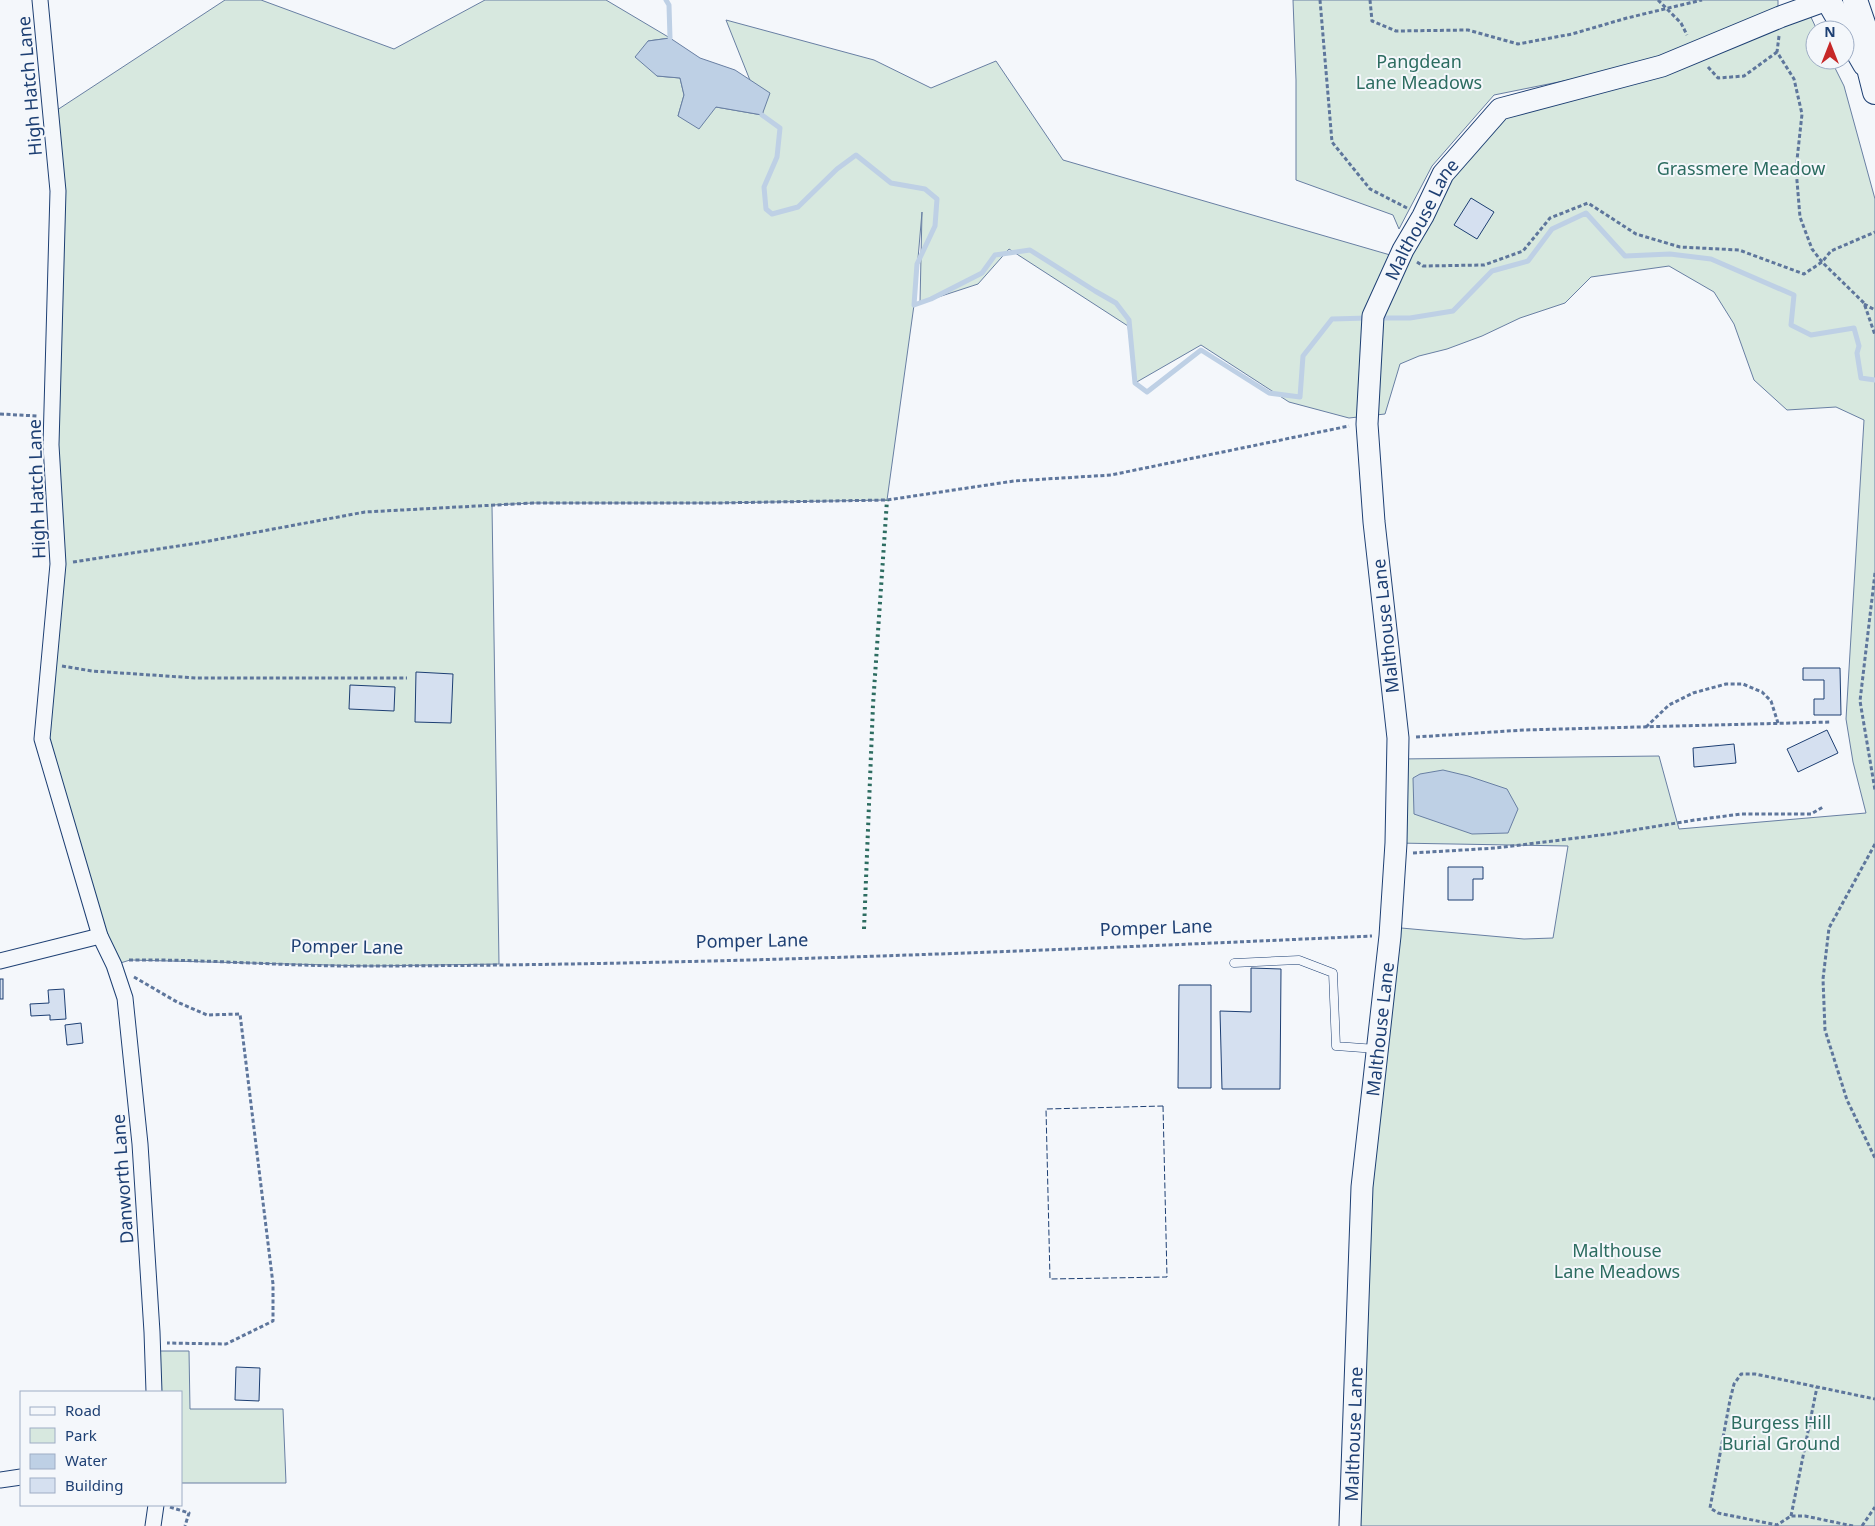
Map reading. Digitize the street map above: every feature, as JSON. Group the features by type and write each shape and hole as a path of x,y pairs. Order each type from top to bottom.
{"main road":[{"path":"1828,0 1872,82"},
{"path":"1855,0 1868,38 1872,82"}],"street":[{"name":"High Hatch Lane","path":"40,0 58,191 51,445 58,564 42,740 100,936 114,965"},
{"name":"Malthouse Lane","path":"1350,1526 1362,1187 1390,936 1395,855 1398,738 1374,522 1367,424 1373,316 1403,250 1423,216 1443,174 1500,109 1662,66 1780,17 1828,0"},
{"path":"0,961 100,936"},
{"name":"Danworth Lane","path":"114,965 125,998 140,1144 154,1391"},
{"path":"0,1480 20,1477"},
{"path":"153,1526 160,1506"}],"lane":[{"path":"1234,964 1299,960 1333,973 1336,1046 1378,1049"}],"path":[{"path":"1320,0 1332,142 1370,189 1423,216"},
{"path":"1370,0 1372,21 1396,31 1468,30 1518,44 1572,34 1702,0"},
{"path":"1658,0 1666,9"},
{"path":"1777,52 1794,79 1802,114 1796,170 1800,217 1812,249 1822,262 1864,304 1875,310"},
{"path":"1403,250 1423,266 1484,265 1523,251 1550,218 1588,203 1636,234 1680,247 1739,250 1804,274 1822,262 1831,251 1875,232"},
{"path":"1864,304 1875,335"},
{"path":"0,414 53,417"},
{"path":"58,564 198,543 365,512 533,503 716,503 887,500 1014,482 1112,476 1348,426 1367,424"},
{"path":"1875,573 1860,702 1875,790"},
{"path":"49,664 100,672 196,678 407,678"},
{"path":"1646,727 1669,705 1693,693 1726,684 1743,684 1762,692 1771,701 1778,724"},
{"path":"1398,738 1524,730 1830,722"},
{"path":"1395,855 1496,848 1609,834 1741,814 1811,814 1823,807"},
{"path":"1875,844 1829,928 1823,979 1824,1030 1847,1100 1875,1158"},
{"name":"Pomper Lane","path":"114,965 130,960 370,966 854,957 1390,936"},
{"path":"114,965 177,1002 207,1015 240,1014 273,1284 272,1321 253,1332 226,1344 152,1342"},
{"path":"1853,1526 1805,1516 1791,1516 1777,1525 1718,1513 1710,1508 1730,1400 1734,1384 1741,1374 1755,1374 1875,1399"},
{"path":"1791,1516 1817,1387"},
{"path":"164,1506 190,1512 185,1526"},
{"path":"1862,1526 1875,1508"}],"green space":[{"path":"225,0 261,0 394,49 485,0 606,0 670,38 648,41 657,76 680,78 684,95 678,116 716,107 762,115 763,113 726,20 874,60 931,88 996,61 1063,160 1404,259 1450,178 1505,113 1809,13 1812,20 1805,20 1805,70 1836,70 1844,86 1875,199 1875,1526 1350,1526 1362,1187 1390,927 1524,939 1553,938 1568,846 1396,843 1398,759 1659,756 1679,829 1866,813 1853,762 1846,719 1864,420 1836,407 1787,410 1754,380 1734,324 1714,292 1669,266 1591,277 1565,303 1520,318 1482,336 1447,349 1419,356 1400,364 1385,414 1349,418 1289,402 1201,345 1135,383 1128,326 1009,249 978,284 920,303 922,212 914,305 887,500 492,505 499,964 369,966 130,960 114,965 42,740 58,564 51,114"},
{"name":"Pangdean Lane Meadows","path":"1293,0 1778,0 1778,10 1628,68 1494,95 1432,166 1399,229 1393,215 1296,180 1296,80"},
{"path":"153,1351 189,1351 190,1409 283,1409 286,1483 182,1483 182,1391 154,1391"}],"water":[{"path":"670,38 700,58 735,70 770,93 762,115 716,107 699,129 678,116 684,95 680,78 657,76 635,57 648,41"},
{"path":"1443,770 1507,789 1518,809 1508,833 1472,834 1414,814 1413,778 1420,774"}],"building":[{"path":"1471,198 1494,212 1477,239 1454,225"},
{"path":"1803,668 1840,668 1841,715 1814,715 1814,699 1824,699 1824,680 1803,680"},
{"path":"416,672 453,674 451,723 415,722"},
{"path":"350,685 395,687 394,711 349,709"},
{"path":"1827,730 1838,753 1798,772 1787,749"},
{"path":"1734,744 1736,763 1694,767 1693,748"},
{"path":"1448,867 1483,867 1483,879 1473,879 1473,900 1448,900"},
{"path":"1251,968 1281,969 1280,1089 1222,1089 1220,1011 1251,1012"},
{"path":"0,979 3,979 3,999 0,999"},
{"path":"1179,985 1211,985 1211,1088 1178,1088"},
{"path":"64,989 66,1019 50,1020 50,1015 31,1016 30,1004 49,1003 48,990"},
{"path":"81,1023 83,1043 67,1045 65,1025"},
{"path":"236,1367 260,1368 259,1401 235,1400"}],"waterway":[{"path":"666,0 669,5 670,38"},
{"path":"762,115 780,128 777,157 764,187 766,209 772,214 798,207 837,169 856,155 891,183 925,189 937,199 935,226 917,264 914,305 931,299 982,273 995,255 1030,250 1116,303 1129,320 1135,383 1147,392 1201,350 1269,393 1300,397 1303,356 1332,319 1368,318"},
{"path":"1379,318 1410,318 1453,311 1492,271 1528,261 1552,229 1586,213 1625,256 1670,254 1711,259 1794,295 1791,325 1811,335 1854,328 1859,346 1857,353 1861,378 1875,380"}],"hedge":[{"path":"864,929 873,705 887,500"}],"fence":[{"path":"1163,1106 1167,1277 1050,1279 1046,1109 1163,1106"}],"park label":[{"name":"Grassmere Meadow","path":"1741,168"},
{"name":"Malthouse Lane Meadows","path":"1617,1260"},
{"name":"Burgess Hill Burial Ground","path":"1781,1432"}]}
